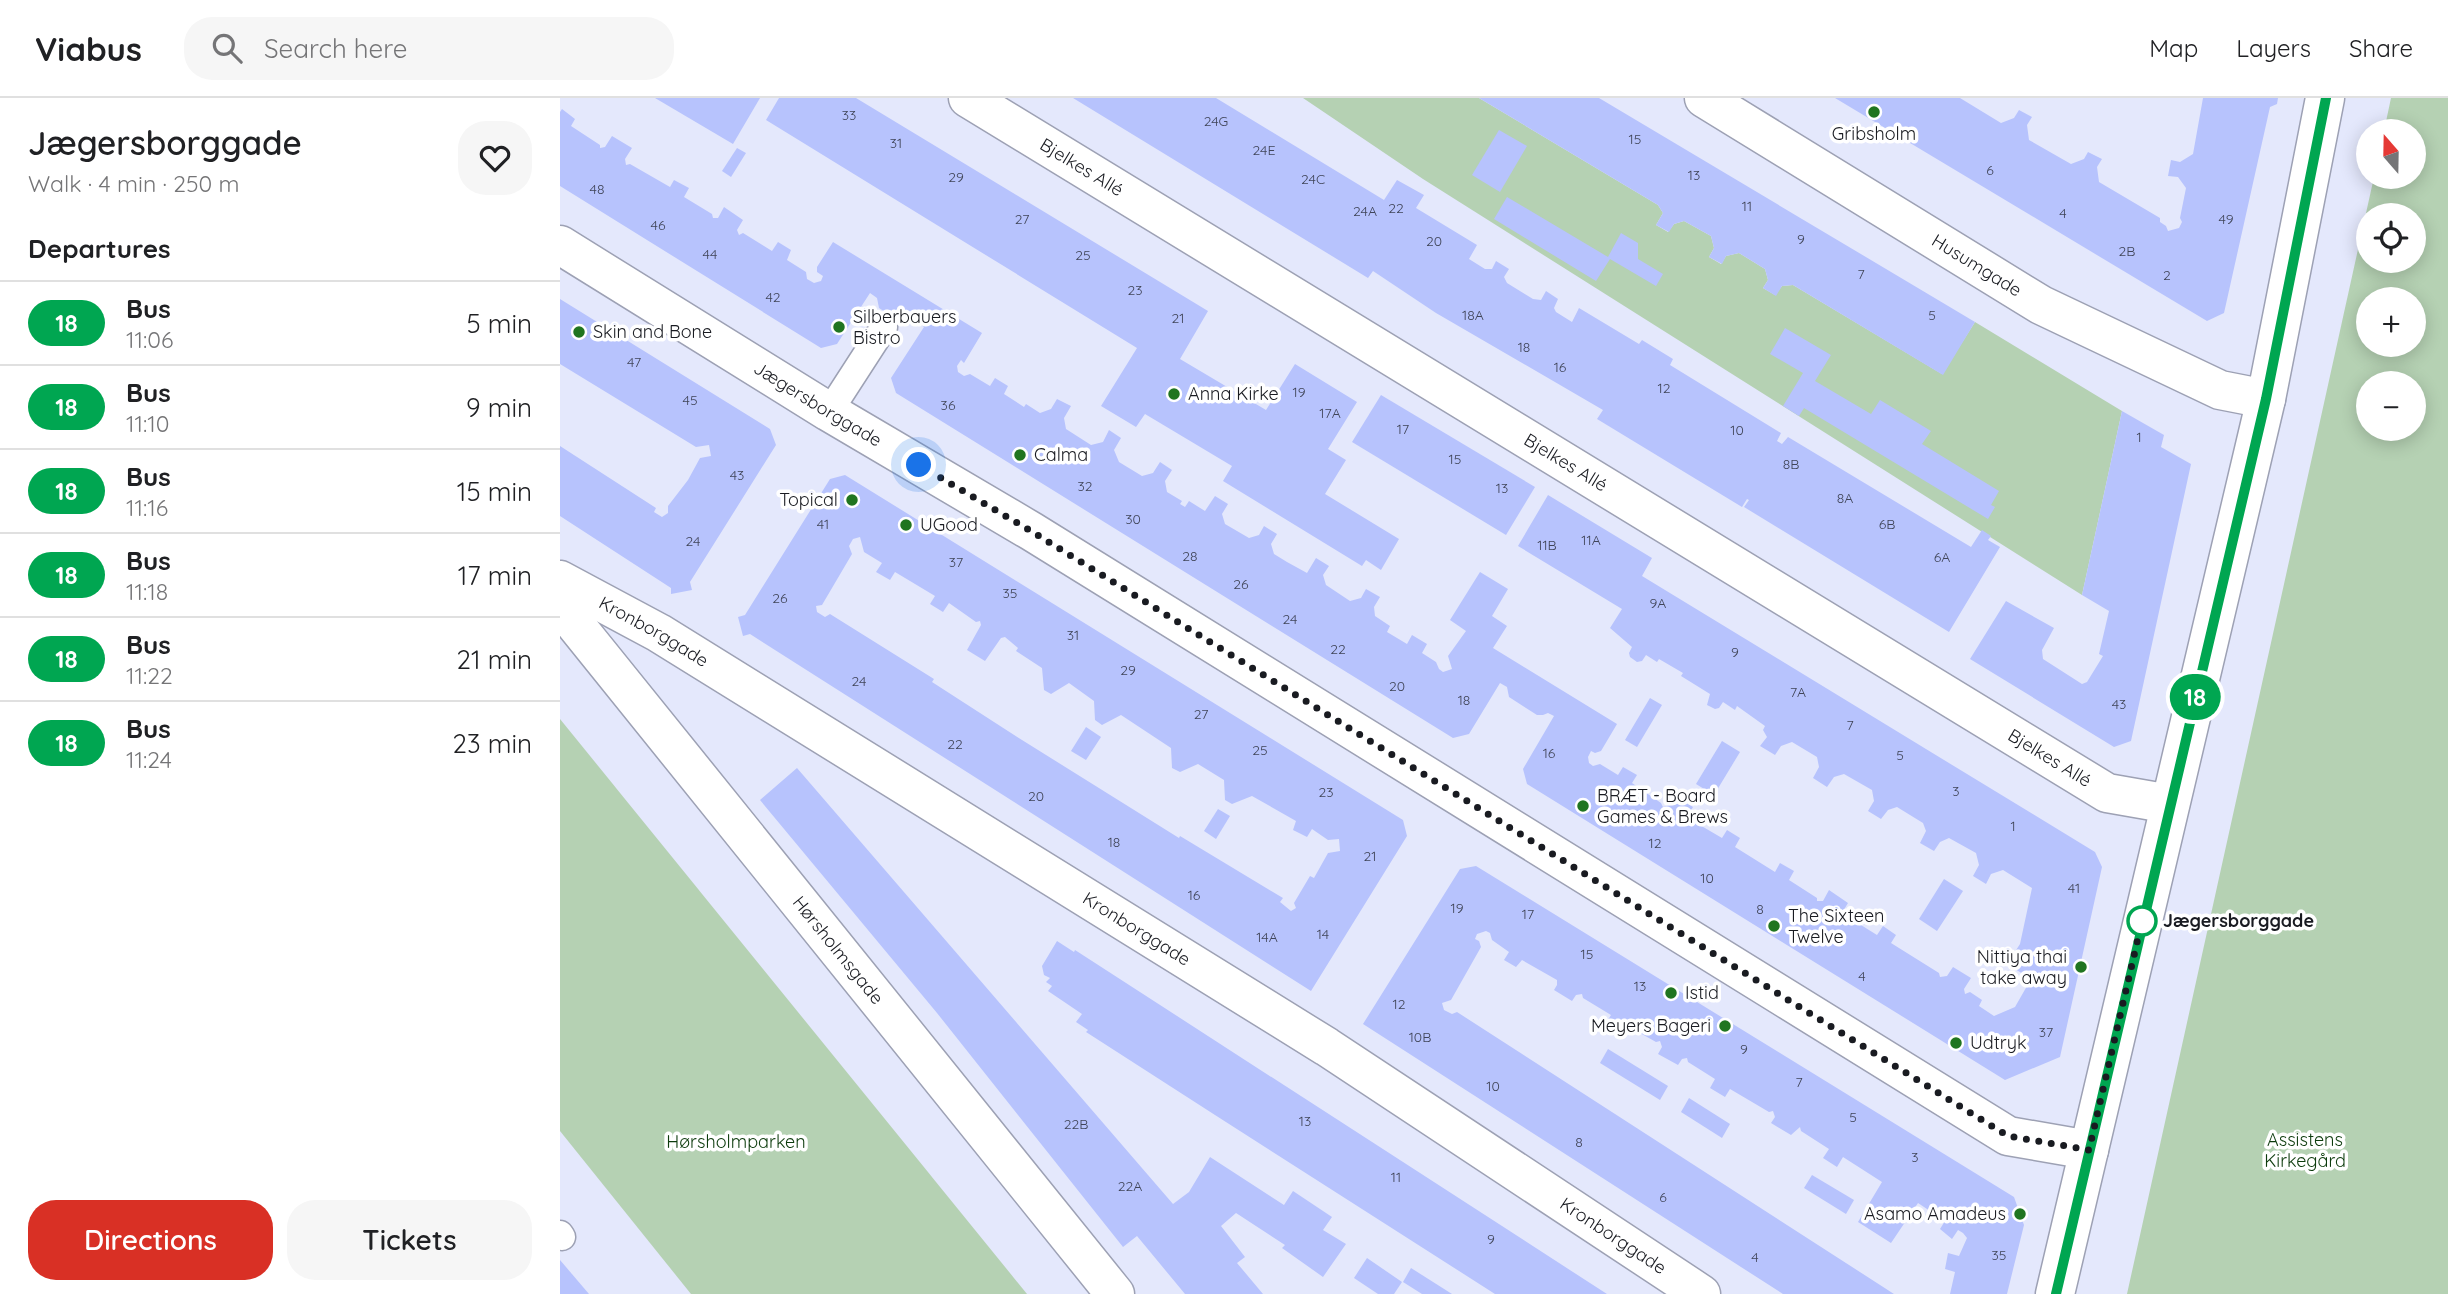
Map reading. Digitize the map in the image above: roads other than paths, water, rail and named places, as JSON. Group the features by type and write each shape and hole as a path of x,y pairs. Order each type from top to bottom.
{"street":[{"name":"Bjelkes Allé","path":"968,98 2107,793 2170,804"},
{"name":"Husumgade","path":"1704,98 2041,305 2220,390 2266,399"},
{"path":"2056,1294 2266,399 2325,98"},
{"name":"Jægersborggade","path":"560,245 830,412 1031,531 2008,1136 2089,1150"},
{"name":"Kronborggade","path":"560,580 659,633 1327,1047 1701,1294"},
{"name":"Hørsholmsgade","path":"560,608 1115,1294"}],"lane":[{"path":"830,412 884,327"}],"place":[{"name":"Gribsholm","path":"1874,112"},
{"name":"Silberbauers Bistro","path":"839,327"},
{"name":"Skin and Bone","path":"579,332"},
{"name":"Anna Kirke","path":"1174,394"},
{"name":"Calma","path":"1020,455"},
{"name":"Topical","path":"852,500"},
{"name":"UGood","path":"906,525"},
{"name":"BRÆT - Board Games & Brews","path":"1583,806"},
{"name":"Jægersborggade","path":"2142,921"},
{"name":"The Sixteen Twelve","path":"1774,926"},
{"name":"Nittiya thai take away","path":"2081,967"},
{"name":"Istid","path":"1671,993"},
{"name":"Meyers Bageri","path":"1725,1026"},
{"name":"Udtryk","path":"1956,1043"},
{"name":"Asamo Amadeus","path":"2020,1214"}],"park label":[{"name":"Hørsholmparken","path":"736,1142"},
{"name":"Assistens Kirkegård","path":"2305,1150"}]}
